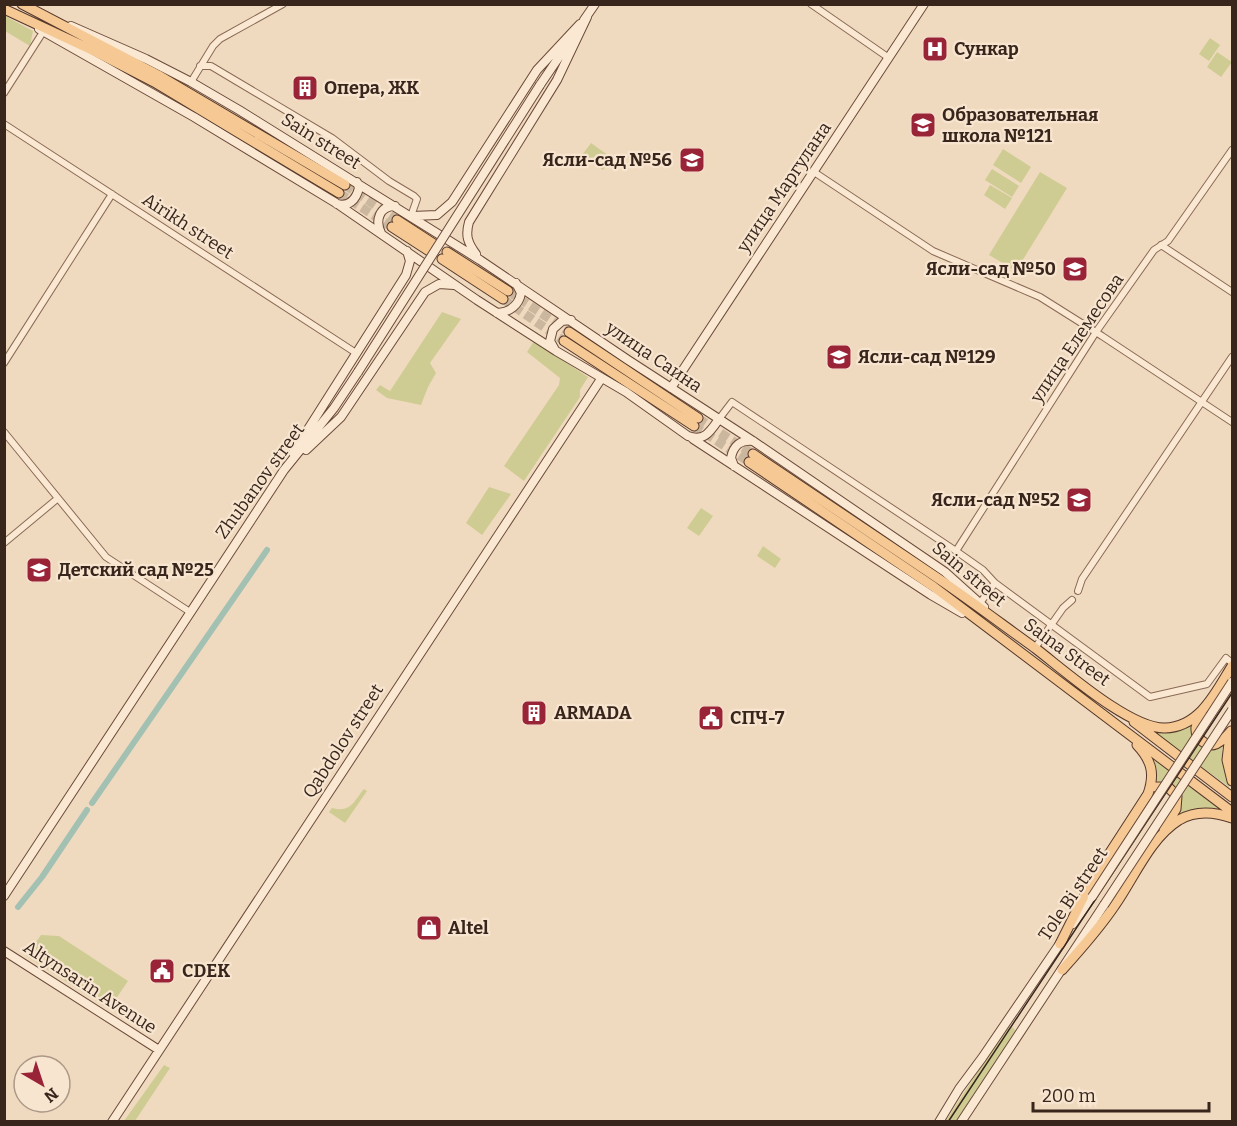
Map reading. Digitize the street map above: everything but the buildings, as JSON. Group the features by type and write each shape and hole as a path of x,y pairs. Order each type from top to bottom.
{"main road":[{"name":"Sain street","path":"4,9 154,82 342,189 158,75 22,4"},
{"path":"480,260 466,236 469,222 557,80 595,4"},
{"name":"улица Маргулана","path":"671,388 924,4"},
{"name":"Sain street","path":"4,9 194,117 336,203 497,313 601,379 626,392 734,467 931,595 982,623"},
{"name":"Sain street","path":"41,14 111,42 191,82 357,182 516,283 571,321"},
{"path":"411,216 437,216 452,202 537,70 587,17"},
{"name":"Zhubanov street","path":"4,896 284,470 328,415 358,372 540,85 587,17"},
{"path":"336,203 346,204 354,200 359,188 357,182"},
{"path":"382,233 378,224 380,214 387,207 395,206"},
{"path":"395,224 431,247"},
{"path":"284,470 409,269 410,261 407,251"},
{"path":"444,256 506,295"},
{"path":"497,313 509,311 517,304 521,293 516,283"},
{"path":"284,470 341,417 425,292 439,284 456,285"},
{"path":"556,351 550,341 553,329 562,321 571,321"},
{"name":"улица Саина","path":"571,321 719,419"},
{"path":"567,336 696,422"},
{"name":"Qabdolov street","path":"112,1122 601,379"},
{"name":"Sain street","path":"719,419 945,572 1004,626"},
{"path":"688,436 696,439 704,437 719,419"},
{"path":"734,467 731,458 735,447 745,440 753,441"},
{"name":"Sain street","path":"1004,626 940,580 751,458 934,587 1233,812"},
{"name":"Saina Street","path":"1004,626 1110,705"},
{"path":"1110,705 1143,723 1159,728 1186,724 1205,707 1233,664"},
{"name":"Tole Bi street","path":"939,1122 959,1089 1092,897 1233,682"},
{"path":"1110,705 1233,796"},
{"path":"1205,707 1196,729 1201,740 1211,745 1218,743 1232,730"},
{"name":"Tole Bi street","path":"961,1122 1233,710"},
{"path":"1059,944 1091,882 1148,794 1153,775 1149,760 1140,747 1116,724"},
{"path":"1232,730 1226,752 1233,781"},
{"path":"1062,970 1093,936 1176,809 1174,791 1168,787 1157,787 1148,794"},
{"path":"1153,846 1171,826 1181,819 1198,813 1221,814 1233,818"},
{"name":"Altynsarin Avenue","path":"4,951 159,1050"},
{"path":"1017,1007 1015,1012 1017,1017 1021,1019 1031,1017"}],"street":[{"path":"191,82 220,39 283,4"},
{"path":"811,4 889,58"},
{"path":"4,93 43,32"},
{"path":"200,66 211,66 332,138 389,181 414,196 417,199 411,216"},
{"name":"Airikh street","path":"4,124 356,353"},
{"name":"улица Елемесова","path":"956,550 1096,332 1154,250 1168,241 1233,150"},
{"path":"814,172 933,251 1040,297 1233,422"},
{"path":"4,363 112,195"},
{"path":"1161,245 1233,292"},
{"path":"1078,591 1082,579 1233,357"},
{"path":"719,419 732,402 956,550 995,583 1150,697 1207,684 1226,658 1233,664"},
{"path":"4,432 106,557 190,612"},
{"path":"4,543 57,499"},
{"path":"980,603 995,583"},
{"path":"1035,648 1072,600"}],"shaded area":[{"path":"5,16 33,31 30,46 5,31"},
{"path":"1210,38 1220,45 1209,61 1199,54"},
{"path":"1217,52 1232,62 1221,77 1207,67"},
{"path":"591,143 612,158 603,170 582,155"},
{"path":"1003,149 1031,167 1021,183 993,165"},
{"path":"992,169 1019,186 1012,197 985,180"},
{"path":"1040,172 1067,188 1016,271 989,255"},
{"path":"990,185 1012,198 1005,209 984,195"},
{"path":"442,312 461,319 430,363 436,373 421,405 387,398 376,390 380,385 390,391"},
{"path":"534,341 588,377 580,390 580,397 524,481 504,466 559,385 560,378 527,352"},
{"path":"489,487 511,494 482,535 466,523"},
{"path":"701,508 713,516 699,536 687,528"},
{"path":"763,546 781,559 775,568 757,556"},
{"path":"1194,722 1205,746 1224,742 1222,750 1229,787 1151,729"},
{"path":"1153,755 1227,811 1200,810 1175,817 1181,804 1166,782 1156,781 1157,770"},
{"path":"364,789 367,791 345,823 329,812 332,808 348,808"},
{"path":"41,935 59,936 128,981 109,1009 26,956"},
{"path":"1007,1027 1012,1027 1016,1031 1014,1035 957,1121 945,1122"},
{"path":"164,1065 170,1068 135,1121 124,1121"}],"waterway":[{"path":"92,803 267,550"},
{"path":"18,907 42,877 87,810"}],"tunnel":[{"path":"345,185 397,220"},
{"path":"339,193 392,227"},
{"path":"508,291 569,332"},
{"path":"503,299 564,341"},
{"path":"698,418 753,454"},
{"path":"694,426 749,462"}],"tram line":[{"path":"948,1122 1232,693"}],"place":[{"name":"Сункар","path":"935,49"},
{"name":"Опера, ЖК","path":"305,88"},
{"name":"Образовательная школа №121","path":"923,125"},
{"name":"Ясли-сад №56","path":"692,160"},
{"name":"Ясли-сад №50","path":"1075,269"},
{"name":"Ясли-сад №129","path":"839,357"},
{"name":"Ясли-сад №52","path":"1079,500"},
{"name":"Детский сад №25","path":"39,570"},
{"name":"ARMADA","path":"534,713"},
{"name":"СПЧ-7","path":"711,718"},
{"name":"Altel","path":"429,928"},
{"name":"CDEK","path":"162,971"}]}
